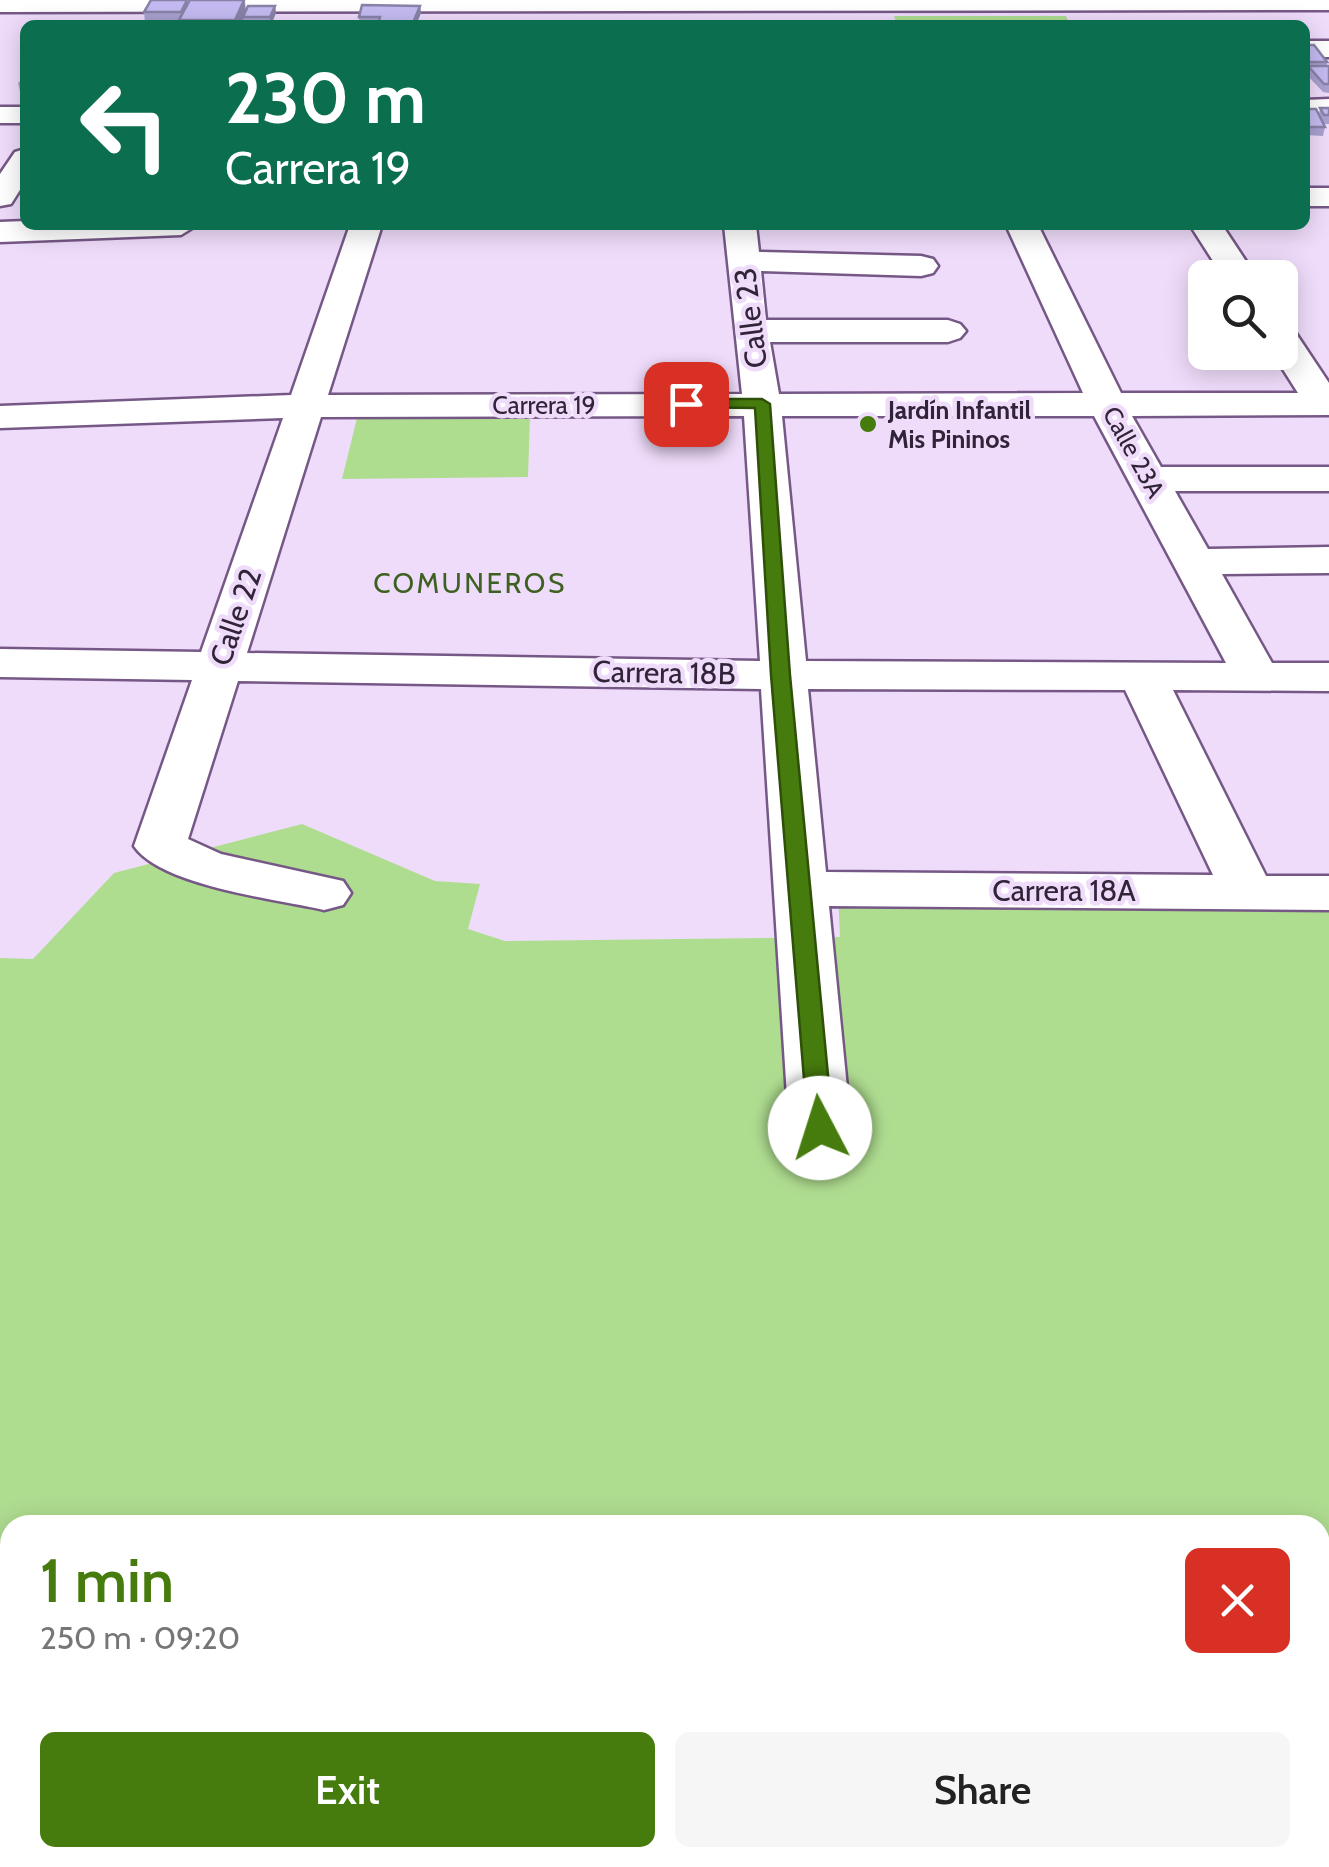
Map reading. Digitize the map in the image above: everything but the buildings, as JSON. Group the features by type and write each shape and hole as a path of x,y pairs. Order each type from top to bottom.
{"street":[{"path":"0,6 121,10 291,2 437,10 880,14 1065,10 1177,2 1329,3"},
{"path":"0,197 20,166"},
{"path":"0,232 52,230"},
{"name":"Calle 22","path":"324,893 206,867 160,846 364,230"},
{"name":"Calle 23A","path":"1024,230 1108,406 1256,674"},
{"path":"1209,230 1229,260"},
{"path":"742,243 922,266"},
{"name":"Calle 23","path":"742,243 762,404 780,675 820,1128"},
{"path":"750,331 948,331"},
{"path":"1298,363 1326,404"},
{"name":"Carrera 19","path":"0,417 309,406 1326,404"},
{"path":"1148,478 1329,479"},
{"path":"1194,562 1329,560"},
{"name":"Carrera 18B","path":"0,663 780,675 1329,677"},
{"path":"1141,674 1248,893"},
{"name":"Carrera 18A","path":"800,889 1329,892"}],"green space":[{"path":"894,16 1066,16 1068,20 895,20"},
{"path":"530,416 528,477 342,479 357,418"},
{"path":"302,824 435,881 480,884 468,929 505,941 840,937 838,894 1329,896 1329,1515 0,1515 0,958 33,959 114,873"}],"place":[{"name":"Jardín Infantil Mis Pininos","path":"868,424"}],"district":[{"name":"COMUNEROS","path":"470,583"}],"route":[{"path":"686,404 762,404 780,675 820,1128"}]}
